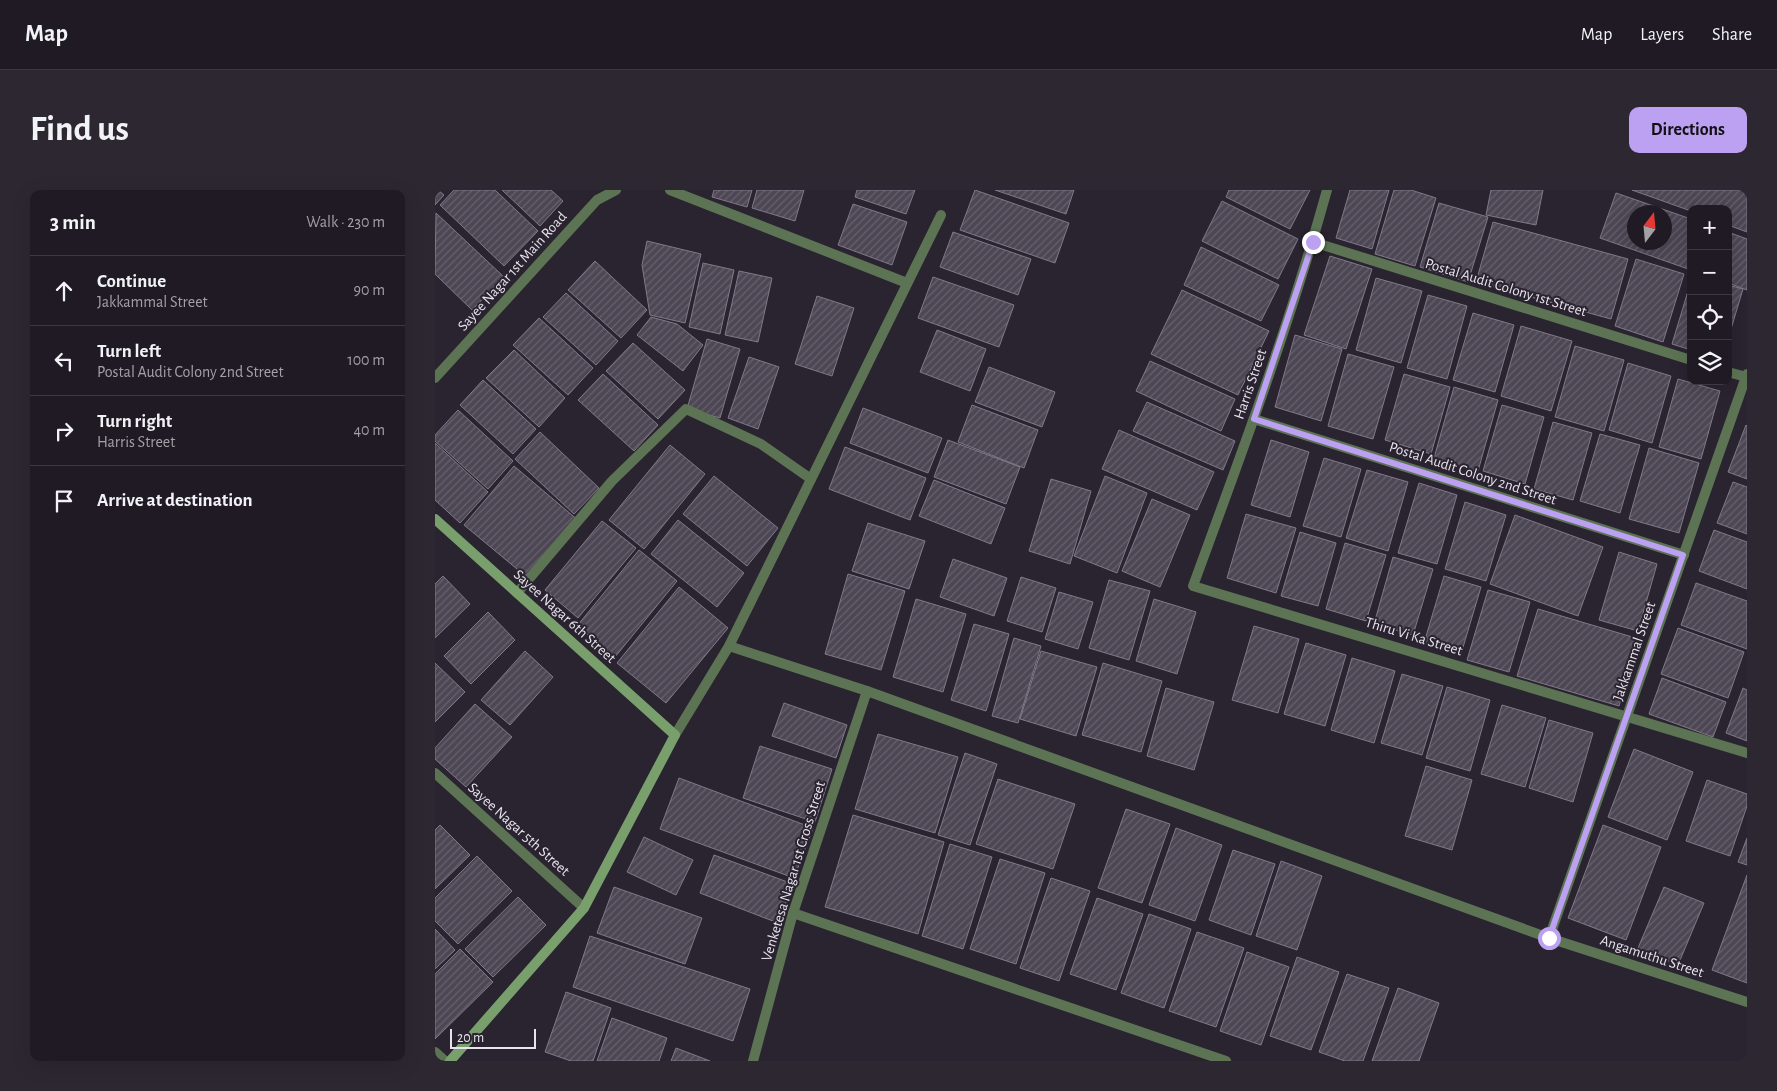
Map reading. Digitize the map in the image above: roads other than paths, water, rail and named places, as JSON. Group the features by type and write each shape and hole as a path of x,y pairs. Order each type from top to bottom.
{"street":[{"name":"Sayee Nagar 1st Main Road","path":"435,378 597,200 616,190"},
{"path":"670,190 907,283"},
{"name":"Harris Street","path":"1193,586 1254,419 1313,242 1327,190"},
{"path":"450,1061 584,908 675,735 729,646 941,215"},
{"name":"Postal Audit Colony 1st Street","path":"1313,242 1687,359"},
{"path":"1732,373 1746,376"},
{"name":"Jakkammal Street","path":"1549,938 1746,376"},
{"path":"517,594 612,481 686,409 761,444 811,479"},
{"name":"Postal Audit Colony 2nd Street","path":"1254,419 1683,555"},
{"name":"Sayee Nagar 6th Street","path":"435,520 675,735"},
{"name":"Thiru Vi Ka Street","path":"1193,586 1627,715 1747,753"},
{"name":"Angamuthu Street","path":"729,646 867,691 1549,938 1747,1002"},
{"name":"Venketesa Nagar 1st Cross Street","path":"753,1061 793,913 867,691"},
{"name":"Sayee Nagar 5th Street","path":"435,773 584,908"},
{"path":"793,913 1226,1061"},
{"path":"435,1052 445,1061"}]}
